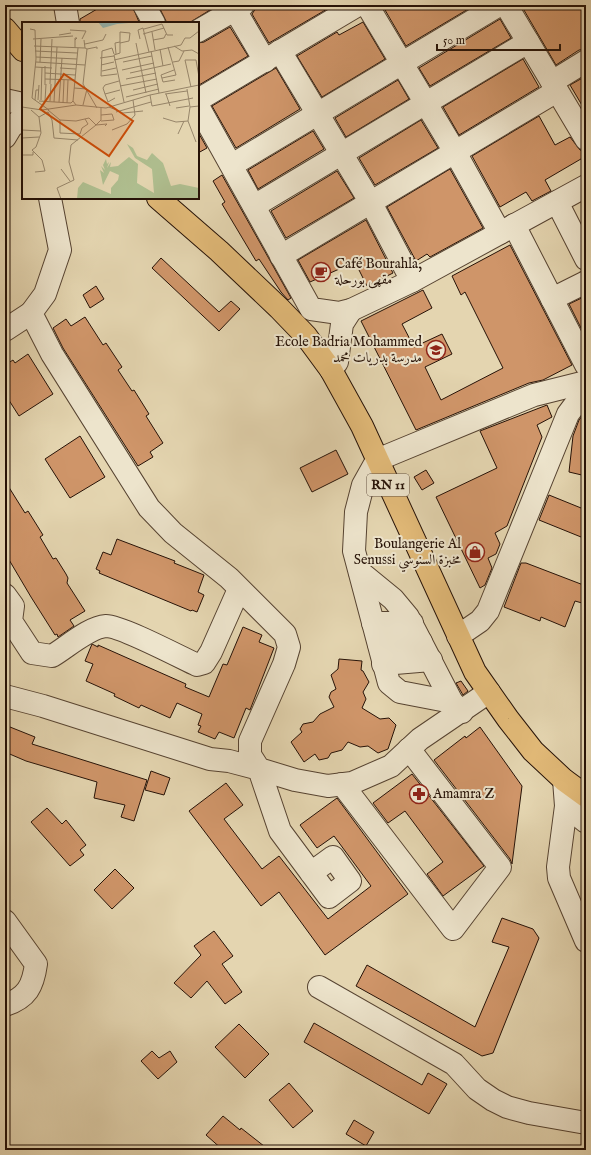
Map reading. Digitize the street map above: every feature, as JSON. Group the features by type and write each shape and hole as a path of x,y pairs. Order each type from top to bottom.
{"main road":[{"path":"5,29 22,49"},
{"name":"RN 11","path":"159,199 219,251 290,319 306,336 331,370 362,426 476,672 533,752 564,780 586,796"}],"street":[{"path":"65,5 68,22"},
{"path":"144,5 153,22"},
{"path":"312,309 281,256 232,165 200,112 330,12 358,5"},
{"path":"367,5 455,152 507,229 552,300 586,364"},
{"path":"232,165 499,5"},
{"path":"506,5 586,139"},
{"path":"199,30 237,7 272,56 317,114 370,203 412,281"},
{"path":"254,206 528,42"},
{"path":"281,256 455,152 554,86 586,61"},
{"path":"5,100 22,104"},
{"path":"5,137 11,127 22,119"},
{"path":"290,319 302,310 312,309 339,313 352,310 412,281 586,186"},
{"path":"5,330 31,313 45,294 60,250 50,199"},
{"path":"557,202 586,259"},
{"path":"552,300 586,282"},
{"path":"331,370 337,362 342,324 352,310"},
{"path":"31,313 52,354 149,508 173,533 229,578 285,634 289,647 284,664 250,741 250,755 259,769 280,831 311,873"},
{"path":"457,707 400,692 384,664 354,551 356,512 363,485 377,460 534,395 586,382"},
{"path":"458,636 480,621 488,611 568,414 586,390"},
{"path":"360,572 393,599 412,622 457,707"},
{"path":"5,595 12,606 11,621 32,653 52,656 92,631 106,626 121,630 197,665 204,663 211,652 239,588"},
{"path":"373,623 412,622"},
{"path":"384,664 431,660"},
{"path":"384,664 431,660"},
{"path":"5,696 210,759 228,761 296,780 328,786 352,782 391,766 457,707 489,692"},
{"path":"342,784 453,929 500,867 409,749"},
{"path":"564,780 566,806 558,867 559,878 586,941"},
{"path":"566,806 586,822"},
{"path":"563,885 586,905"},
{"path":"5,921 36,964 34,981 19,1000 5,1005"},
{"path":"319,987 454,1064 477,1089 493,1100 507,1107 529,1113 586,1123"}],"building":[{"path":"104,5 132,5 139,22 80,22 80,19"},
{"path":"158,5 218,5 191,22 166,22"},
{"path":"258,5 334,5 269,43 252,14"},
{"path":"394,5 475,5 406,46 385,10"},
{"path":"521,5 586,5 586,49 579,50 556,65"},
{"path":"500,19 511,38 430,86 419,68"},
{"path":"363,22 385,59 322,97 297,56 337,32 339,35"},
{"path":"230,27 248,56 199,85 199,43 204,42"},
{"path":"523,59 539,87 459,135 443,107"},
{"path":"276,68 300,109 236,148 212,106"},
{"path":"586,76 586,112 570,85"},
{"path":"398,80 409,99 346,137 335,118"},
{"path":"539,116 555,145 570,137 580,150 586,151 586,156 545,180 551,191 532,201 526,192 500,207 472,156"},
{"path":"421,120 438,148 375,185 359,158"},
{"path":"313,131 324,149 258,189 248,170"},
{"path":"199,134 207,148 199,152"},
{"path":"450,169 483,228 430,257 427,254 416,261 387,207"},
{"path":"337,171 354,198 286,238 271,211"},
{"path":"222,175 291,298 288,300 259,259 256,261 222,204 225,202 213,181"},
{"path":"366,220 393,273 367,286 355,262 310,282 298,260"},
{"path":"510,245 572,365 543,380 529,383 416,430 361,321 423,290 432,308 402,324 414,347 442,334 452,354 425,367 441,400 503,368 465,292 461,295 452,276"},
{"path":"161,258 219,312 231,301 240,309 219,331 152,268"},
{"path":"96,286 104,299 90,308 83,295"},
{"path":"586,296 586,338 569,304"},
{"path":"85,317 103,345 106,343 122,367 118,370 132,391 134,390 149,414 146,416 163,443 150,452 153,457 138,466 63,348 53,328 66,319 71,326"},
{"path":"28,354 53,394 19,416 5,394 5,365 13,360 15,363"},
{"path":"547,405 552,417 537,425 542,437 507,526 495,533 500,544 496,554 488,558 492,568 485,585 480,588 436,497 497,468 480,431"},
{"path":"586,411 586,476 569,472 573,436 579,420"},
{"path":"80,436 105,477 70,498 45,459"},
{"path":"336,450 348,474 312,492 300,468"},
{"path":"426,470 434,483 422,490 414,477"},
{"path":"5,481 25,513 28,511 43,535 40,537 53,559 56,558 66,574 68,578 67,583 85,611 70,620 74,626 58,637 57,634 55,635 31,597 5,553"},
{"path":"549,495 586,510 586,539 539,520"},
{"path":"117,539 175,561 174,563 204,575 198,592 204,595 197,612 191,611 99,573 100,571 96,569 103,552 111,555"},
{"path":"521,563 526,563 586,586 586,593 582,603 575,601 565,627 541,617 540,621 504,607"},
{"path":"243,627 262,635 259,642 274,648 250,710 246,708 234,738 219,732 215,739 198,732 201,726 198,725 202,714 177,703 170,718 141,705 139,708 114,696 115,694 86,681 93,664 85,661 92,644 98,647 98,645 186,684 185,687 209,697 223,664 227,665"},
{"path":"339,659 362,661 361,670 369,682 363,692 366,699 362,708 380,719 389,718 396,725 388,749 378,753 368,746 360,747 348,742 342,750 331,753 328,758 319,760 315,754 304,762 291,742 302,732 300,729 303,724 313,722 320,714 334,707 329,697 331,692 336,689 331,675 338,669"},
{"path":"461,681 468,691 463,695 456,683"},
{"path":"5,725 35,737 32,744 147,780 134,821 121,817 125,805 94,798 97,782 26,761 5,752"},
{"path":"480,727 522,786 512,864 510,859 434,760 465,736 466,738"},
{"path":"151,771 170,778 164,795 145,790"},
{"path":"412,774 484,866 443,896 427,874 443,862 405,811 388,823 373,803"},
{"path":"226,783 243,805 224,819 262,869 279,856 328,919 371,886 334,836 317,848 300,825 337,798 408,894 325,955 279,892 261,906 189,811"},
{"path":"47,808 62,824 66,820 86,845 80,850 84,855 70,866 31,822"},
{"path":"115,869 134,888 112,909 94,890"},
{"path":"502,918 533,929 539,938 493,1053 482,1056 356,986 367,965 475,1027 509,947 492,942"},
{"path":"214,931 233,956 222,964 242,992 225,1004 207,981 191,998 174,983 201,955 194,946"},
{"path":"314,1023 422,1085 428,1073 447,1084 429,1114 304,1042"},
{"path":"239,1024 269,1054 245,1078 215,1047"},
{"path":"152,1051 159,1058 170,1051 177,1062 158,1079 141,1061"},
{"path":"289,1083 313,1111 293,1128 269,1100"},
{"path":"223,1116 269,1150 223,1150 206,1135"},
{"path":"354,1120 374,1132 366,1146 346,1134"}],"place":[{"name":"Café Bourahla, مقهى بورحلة","path":"321,272"},
{"name":"Ecole Badria Mohammed مدرسة بدريات محمد","path":"436,350"},
{"name":"Boulangerie Al Senussi مخبزة السنوسي","path":"475,552"},
{"name":"Amamra Z","path":"419,794"}]}
